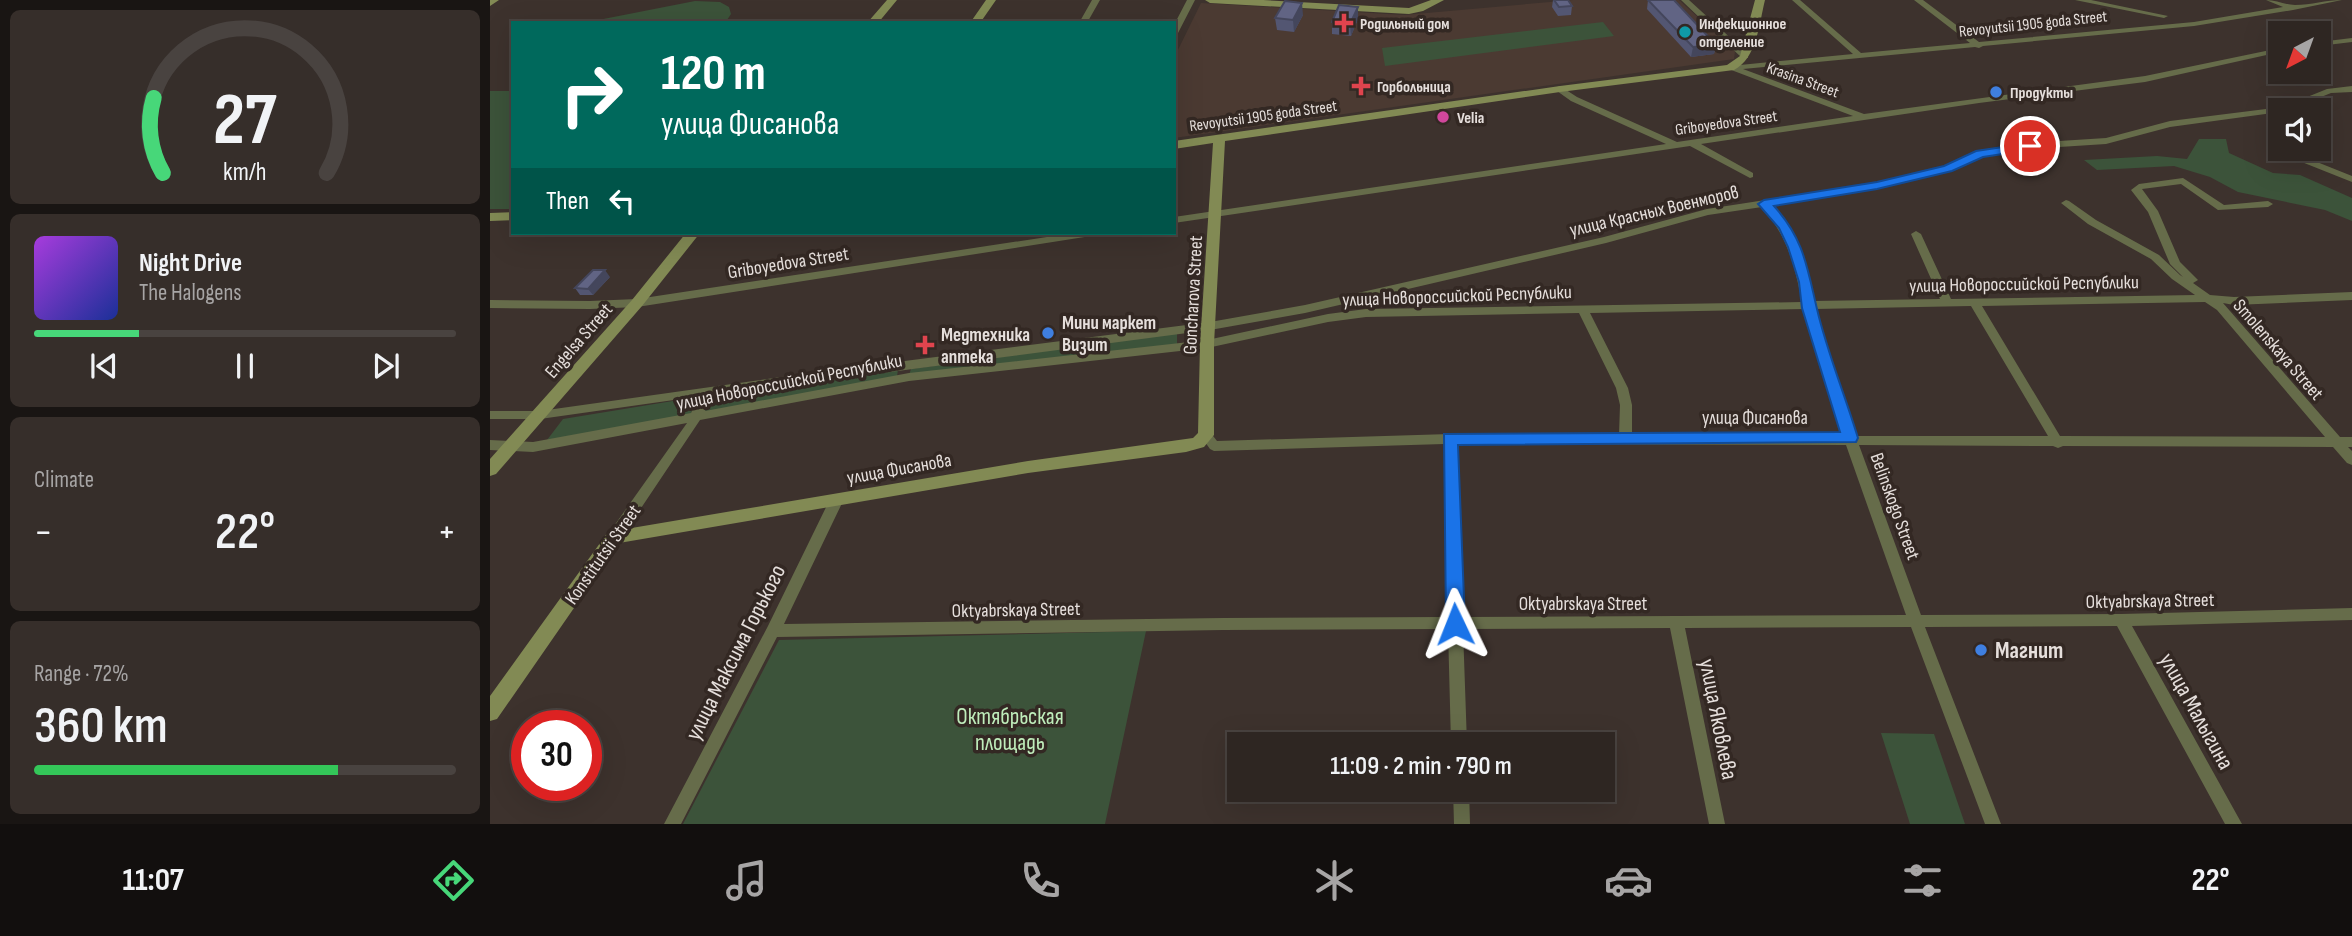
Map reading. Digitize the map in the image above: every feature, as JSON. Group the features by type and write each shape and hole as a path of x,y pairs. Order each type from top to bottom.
{"street":[{"path":"874,21 892,0"},
{"path":"976,21 990,0"},
{"path":"1084,21 1096,0"},
{"path":"1176,29 1191,0"},
{"path":"1210,0 1375,4 1409,11 1439,0"},
{"name":"Krasina Street","path":"1685,0 1745,56"},
{"path":"1732,67 1745,56 1760,0"},
{"path":"1796,0 1861,57"},
{"path":"1918,0 1979,46"},
{"path":"2079,0 2164,16"},
{"path":"2270,0 2293,9"},
{"name":"Revoyutsii 1905 goda Street","path":"1752,70 2194,24 2338,0"},
{"path":"2331,43 2352,40"},
{"name":"Griboyedova Street","path":"1176,220 1865,117 2131,81 2268,52"},
{"name":"Krasina Street","path":"1732,67 1752,70 1865,117"},
{"name":"Revoyutsii 1905 goda Street","path":"1176,145 1732,67"},
{"path":"1560,89 1574,99 1676,145"},
{"name":"улица Красных Военморов","path":"1210,326 1306,309 1399,288 1606,240 1707,212 1877,186 1948,168 1980,153 2106,141 2170,124 2284,109 2330,91 2352,89"},
{"name":"Goncharova Street","path":"1200,443 1210,326 1219,139"},
{"path":"1692,143 1750,174"},
{"path":"2307,161 2352,179"},
{"name":"Smolenskaya Street","path":"2268,204 2222,208 2183,181 2139,187 2136,190 2153,211 2175,264 2221,307 2352,460"},
{"name":"Smolenskaya Street","path":"2066,203 2092,222 2155,257 2176,276 2212,299"},
{"name":"Belinskogo Street","path":"1764,204 1786,227 1794,247 1806,282 1809,308 1850,438 1993,824"},
{"path":"490,217 511,216"},
{"path":"1916,234 1947,303"},
{"name":"Engelsa Street","path":"490,470 637,303 691,235"},
{"name":"Griboyedova Street","path":"490,304 637,303 1078,235"},
{"path":"1366,313 1386,303 1399,288"},
{"name":"улица Новороссийской Республики","path":"490,446 533,447 695,419 909,377 1207,344 1328,318 1366,313 1809,308 2212,299 2234,302 2352,296"},
{"path":"1975,303 2058,443"},
{"path":"1584,310 1587,324 1608,355 1619,382 1626,405 1623,419 1626,438"},
{"name":"улица Новороссийской Республики","path":"490,415 540,415 1210,326"},
{"name":"Konstitutsii Street","path":"490,712 695,419 704,401 699,393"},
{"name":"улица Фисанова","path":"614,537 1107,455 1200,443 1626,438 1850,438 2058,443 2352,442"},
{"path":"1450,439 1460,732"},
{"name":"улица Максима Горького","path":"672,824 773,631 837,499"},
{"name":"Oktyabrskaya Street","path":"773,631 2121,620 2352,614"},
{"name":"улица Малыгина","path":"2121,620 2234,824"},
{"name":"улица Яковлева","path":"1676,622 1717,824"},
{"path":"1461,802 1462,824"}],"shaded area":[{"name":"Горбольница","path":"1573,0 1679,0 1735,51 1734,59 1176,138 1176,54 1201,3 1404,15"}],"green space":[{"path":"695,1 720,2 729,7 731,14 726,21 593,21"},
{"path":"1603,22 1614,36 1385,66 1382,48"},
{"path":"490,91 511,91 511,209 490,209"},
{"path":"2199,139 2226,139 2229,153 2273,173 2300,175 2352,198 2352,221 2325,210 2238,192 2210,177 2174,166 2097,170 2084,160 2157,156 2187,159"},
{"path":"1177,333 1177,344 909,375 911,369"},
{"path":"898,370 897,376 704,413 708,395"},
{"path":"697,397 690,416 547,440 563,419"},
{"name":"Октябрьская площадь","path":"1146,631 1105,824 683,824 779,640"},
{"path":"1881,733 1934,734 1965,824 1910,824"}],"building":[{"path":"1554,0 1568,0 1572,6 1559,7"},
{"path":"1648,0 1674,0 1716,45 1693,47"},
{"path":"1285,1 1302,3 1293,20 1275,18"},
{"path":"1339,5 1358,7 1350,24 1332,22"},
{"path":"593,270 605,270 588,289 575,288"}],"place":[{"name":"Родильный дом","path":"1344,23"},
{"name":"Инфекционное отделение","path":"1685,32"},
{"name":"Горбольница","path":"1361,86"},
{"name":"Продукты","path":"1996,92"},
{"name":"Velia","path":"1443,117"},
{"name":"Мини маркет Визит","path":"1048,333"},
{"name":"Медтехника аптека","path":"925,345"},
{"name":"Магнит","path":"1981,650"}],"route":[{"path":"1455,624 1450,439 1850,438 1809,308 1806,282 1794,247 1786,227 1764,204 1877,186 1948,168 1980,153 2030,146"}]}
